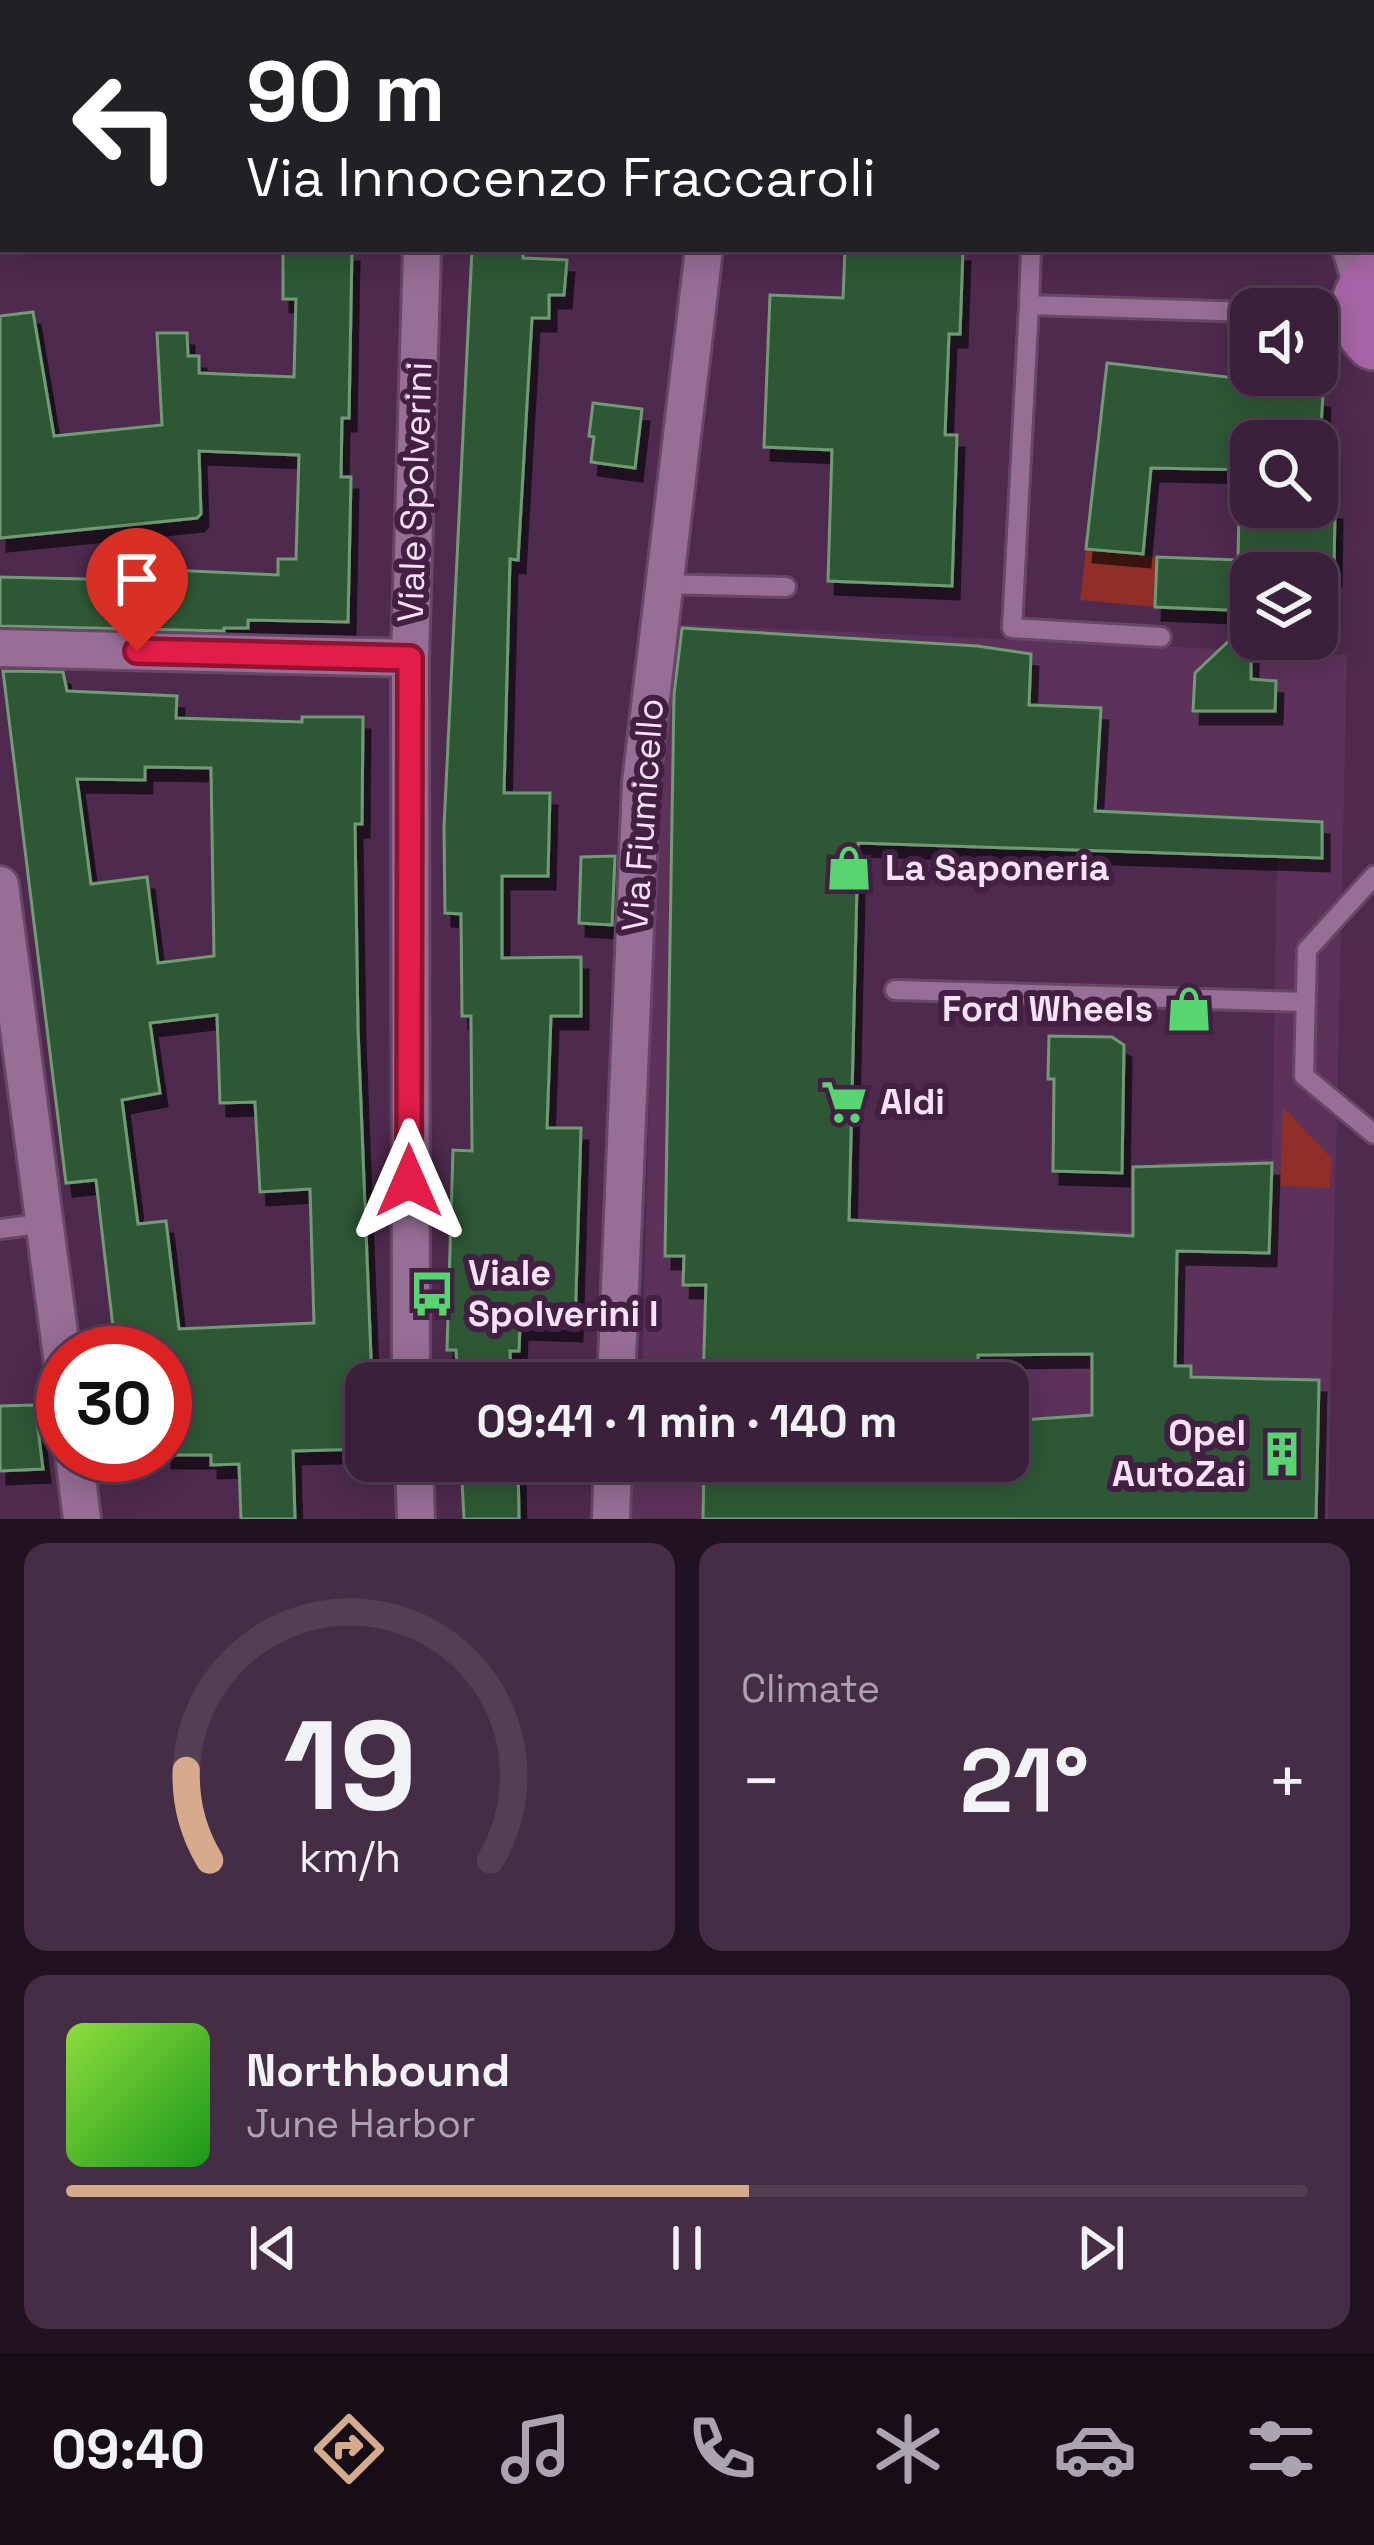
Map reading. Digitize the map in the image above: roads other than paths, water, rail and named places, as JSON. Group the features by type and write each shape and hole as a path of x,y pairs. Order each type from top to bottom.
{"street":[{"name":"Viale Spolverini","path":"411,1362 410,658 422,252"},
{"name":"Via Fiumicello","path":"617,1362 641,783 704,252"},
{"path":"0,648 410,658"},
{"path":"0,885 58,1326"},
{"path":"77,1482 82,1519"},
{"path":"415,1482 416,1519"},
{"path":"611,1519 612,1482"}],"lane":[{"path":"1031,252 1012,628 1162,637"},
{"path":"1029,305 1230,311"},
{"path":"662,584 786,587"},
{"path":"1374,876 1307,950 1304,1076 1374,1134"},
{"path":"895,990 1306,1002"},
{"path":"0,1229 46,1223"}],"place":[{"name":"La Saponeria","path":"849,868"},
{"name":"Ford Wheels","path":"1189,1009"},
{"name":"Aldi","path":"844,1102"},
{"name":"Viale Spolverini I","path":"432,1294"},
{"name":"Opel AutoZai","path":"1282,1454"}]}
